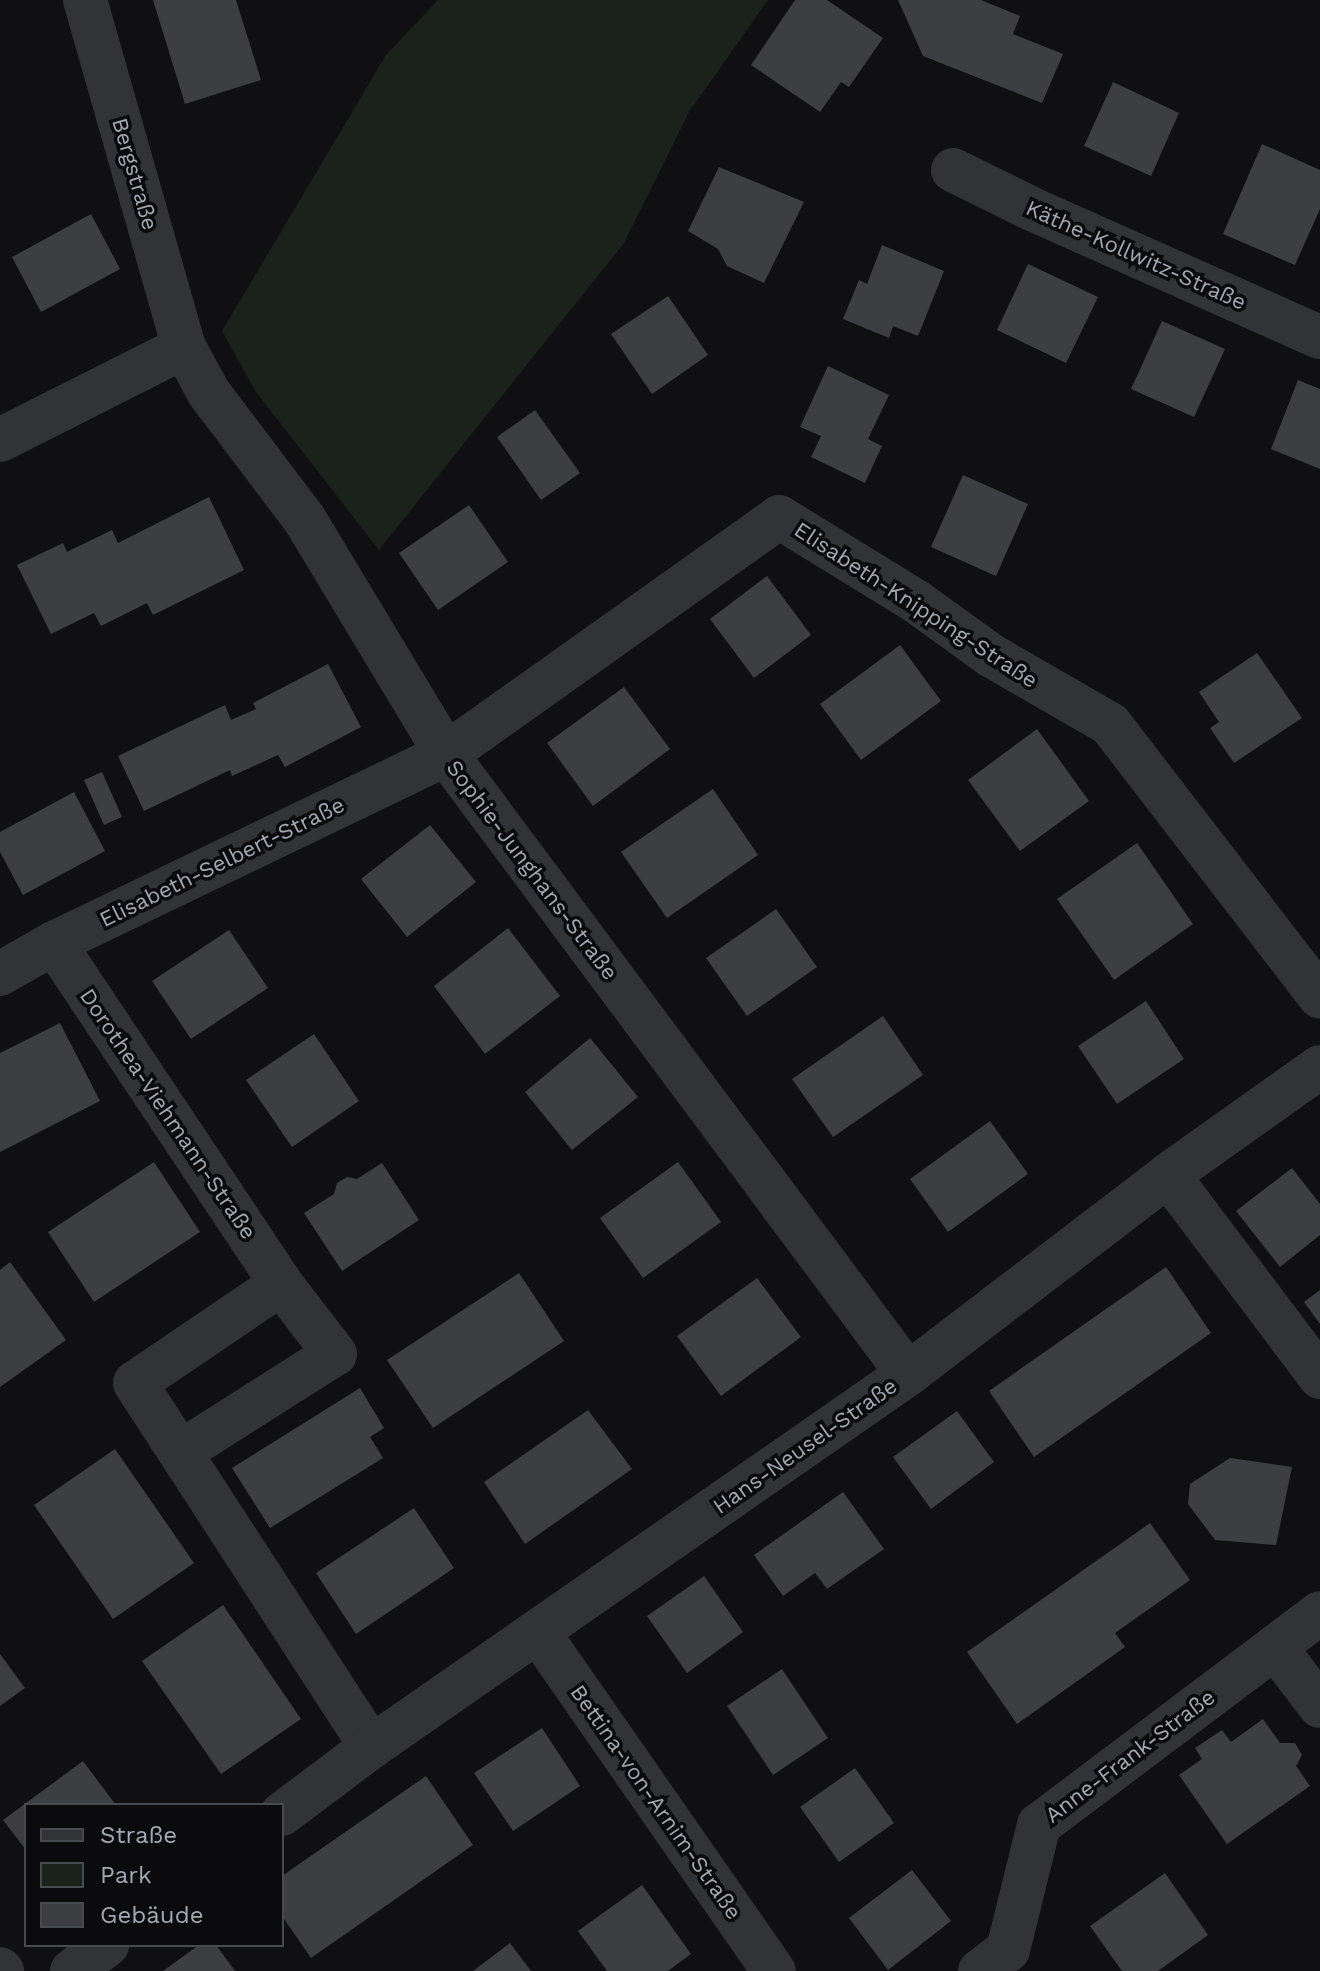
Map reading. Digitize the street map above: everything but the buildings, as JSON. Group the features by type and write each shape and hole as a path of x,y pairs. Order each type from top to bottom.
{"street":[{"name":"Bergstraße","path":"85,0 184,347"},
{"name":"Käthe-Kollwitz-Straße","path":"953,170 1032,209 1320,337"},
{"path":"0,440 184,347"},
{"name":"Sophie-Junghans-Straße","path":"184,347 209,393 305,520 446,754 908,1374"},
{"name":"Elisabeth-Knipping-Straße","path":"446,754 779,517 917,602 992,656 1110,724 1320,997"},
{"name":"Elisabeth-Selbert-Straße","path":"0,974 54,943 446,754"},
{"name":"Dorothea-Viehmann-Straße","path":"54,943 281,1284 335,1354 182,1451"},
{"name":"Hans-Neusel-Straße","path":"284,1812 371,1747 908,1374 1168,1175 1320,1067"},
{"path":"1168,1175 1320,1377"},
{"path":"281,1284 135,1383 182,1451 371,1747"},
{"name":"Anne-Frank-Straße","path":"980,1971 1008,1950 1039,1825 1320,1613"},
{"name":"Bettina-von-Arnim-Straße","path":"538,1632 774,1971"},
{"path":"1275,1647 1320,1706"},
{"path":"72,1971 104,1947"}],"green space":[{"path":"438,0 768,0 689,112 624,243 379,550 256,392 222,331 386,55"}]}
